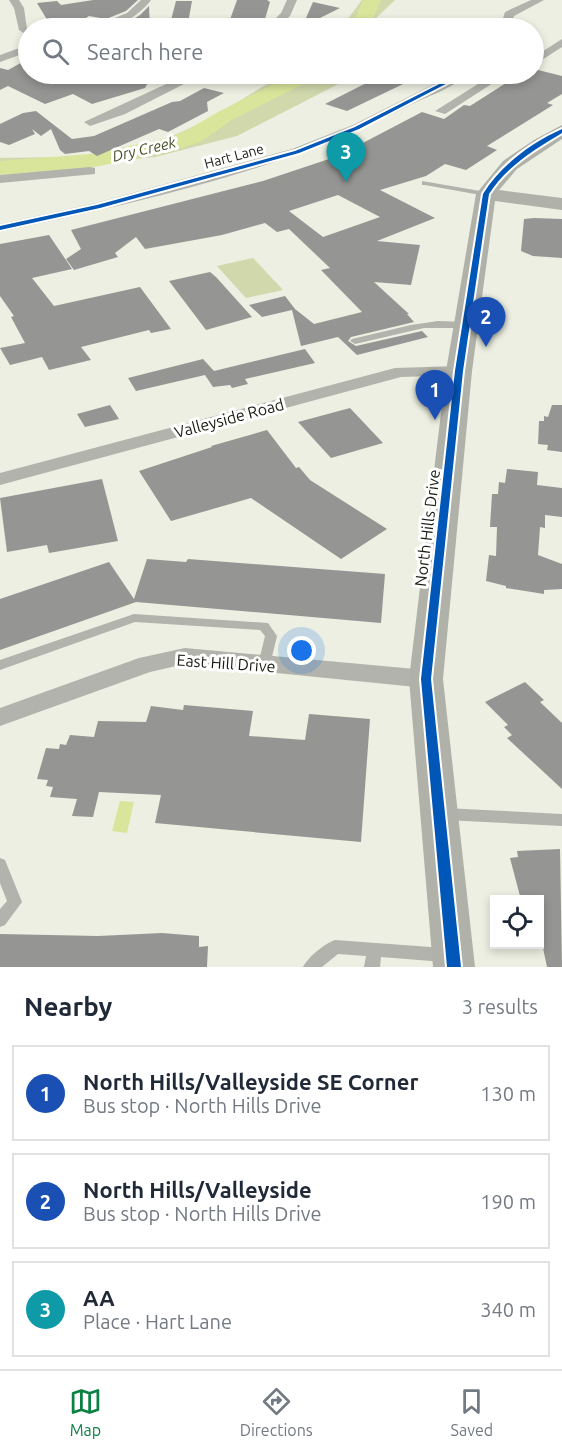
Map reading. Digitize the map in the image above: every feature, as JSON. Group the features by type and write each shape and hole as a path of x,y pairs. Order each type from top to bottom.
{"street":[{"path":"14,0 21,18"},
{"path":"125,18 141,8 146,0"},
{"path":"282,18 292,0"},
{"path":"508,18 515,5 539,0"},
{"path":"544,55 562,42"},
{"path":"0,59 18,52"},
{"path":"90,122 120,111 176,84"},
{"name":"Hart Lane","path":"0,228 98,207 297,152 357,128 443,84"},
{"path":"441,111 485,84"},
{"name":"North Hills Drive","path":"454,961 426,679 459,371 468,325 486,194 497,175 515,160 562,131"},
{"path":"0,179 90,171"},
{"path":"486,194 562,204"},
{"name":"Valleyside Road","path":"0,479 401,372 459,371"},
{"name":"East Hill Drive","path":"0,717 164,659 185,656 426,679"}],"lane":[{"path":"425,183 486,194"},
{"path":"355,341 421,324 442,322 468,325"},
{"path":"0,665 134,618 264,626 271,636 264,665"},
{"path":"438,813 562,820"},
{"path":"0,864 15,902 0,920"},
{"path":"311,967 335,947 454,961"},
{"path":"372,967 374,950"}],"shaded area":[{"path":"362,0 395,0 376,18 348,18"},
{"path":"267,84 338,84 237,136 155,157 0,173 0,158 60,157 120,151 159,141 207,119"},
{"path":"253,258 283,290 246,298 217,266"},
{"path":"120,801 134,802 127,833 112,831"}],"building":[{"path":"93,0 138,0 126,11 108,18 89,16 86,18 46,18 37,3 57,1 61,5"},
{"path":"237,0 267,0 270,2 265,18 231,18"},
{"path":"176,1 192,1 189,18 172,18"},
{"path":"313,2 340,8 320,18 306,18"},
{"path":"149,6 150,18 135,18"},
{"path":"18,64 18,84 147,84 145,88 92,104 73,94 45,104 8,86 0,90 0,68 8,70"},
{"path":"544,72 562,76 562,94 547,103 553,105 487,146 497,150 466,170 445,164 426,176 380,190 435,218 377,241 420,245 411,285 374,282 409,314 407,314 414,322 351,337 348,341 356,346 422,331 428,337 357,355 338,337 301,346 292,310 262,317 249,305 285,296 295,309 314,324 362,312 321,270 330,268 289,229 277,232 265,223 222,235 145,249 136,237 115,253 118,257 74,270 66,259 81,249 71,230 263,181 338,156 422,112 444,119 464,105 470,106 504,84 544,84","holes":["338,195 380,217 323,237 289,211"]},
{"path":"364,84 403,84 347,111 325,104"},
{"path":"204,88 224,93 207,102 208,111 168,132 159,129 97,156 89,151 65,154 60,150 51,129 41,136 32,129 35,134 9,145 0,142 0,124 23,113 36,111 72,139 94,136 172,102 180,101"},
{"path":"524,219 562,219 562,258 533,256 521,251"},
{"path":"49,235 72,269 32,278 54,306 140,287 171,329 151,333 149,330 81,347 91,360 49,370 42,357 10,365 0,348 25,343 11,317 14,316 0,296 0,244"},
{"path":"210,272 252,317 206,330 169,281"},
{"path":"305,349 315,363 245,379 248,384 232,388 230,385 213,387 205,375 136,391 128,378 203,359 214,371"},
{"path":"110,405 119,419 85,427 77,414"},
{"path":"552,405 562,405 562,452 547,450 548,445 538,444 539,421 544,421 544,416 548,417"},
{"path":"350,408 383,443 331,458 298,422"},
{"path":"267,430 296,468 299,467 310,480 387,529 341,559 251,498 171,521 139,471 211,446"},
{"path":"507,469 538,472 537,485 562,488 562,517 545,515 545,528 540,527 538,555 562,564 562,589 544,590 544,594 506,588 506,586 486,581 489,555 496,556 497,527 490,527 492,494 498,494 499,482 505,483"},
{"path":"102,479 118,541 49,553 47,545 7,552 0,498"},
{"path":"147,559 186,562 188,559 385,574 381,623 136,602 0,650 0,599 109,562 134,599"},
{"path":"525,682 544,700 540,702 562,723 562,789 507,738 512,735 504,727 508,725 485,702"},
{"path":"184,705 253,711 249,736 305,740 309,714 370,719 361,842 155,823 161,795 99,792 93,817 72,816 77,799 50,797 53,787 46,786 48,780 37,779 46,748 59,749 60,744 66,745 70,735 94,737 98,721 146,722 151,706 183,710"},
{"path":"560,849 562,967 547,967 543,949 544,895 520,895 510,858 518,857 517,851"},
{"path":"162,933 199,936 199,947 208,946 207,967 0,967 0,934 98,936"}],"waterway":[{"name":"Dry Creek","path":"364,18 372,0"},
{"name":"Dry Creek","path":"0,168 90,161 164,146 192,137 225,116 288,84"}],"cycle path":[{"path":"0,228 98,207 297,152 357,128 443,84"},
{"path":"454,967 426,679 459,371 486,194 510,165 562,131"}],"place":[{"name":"AA","path":"346,182"},
{"name":"North Hills/Valleyside","path":"486,347"},
{"name":"North Hills/Valleyside SE Corner","path":"435,420"}]}
